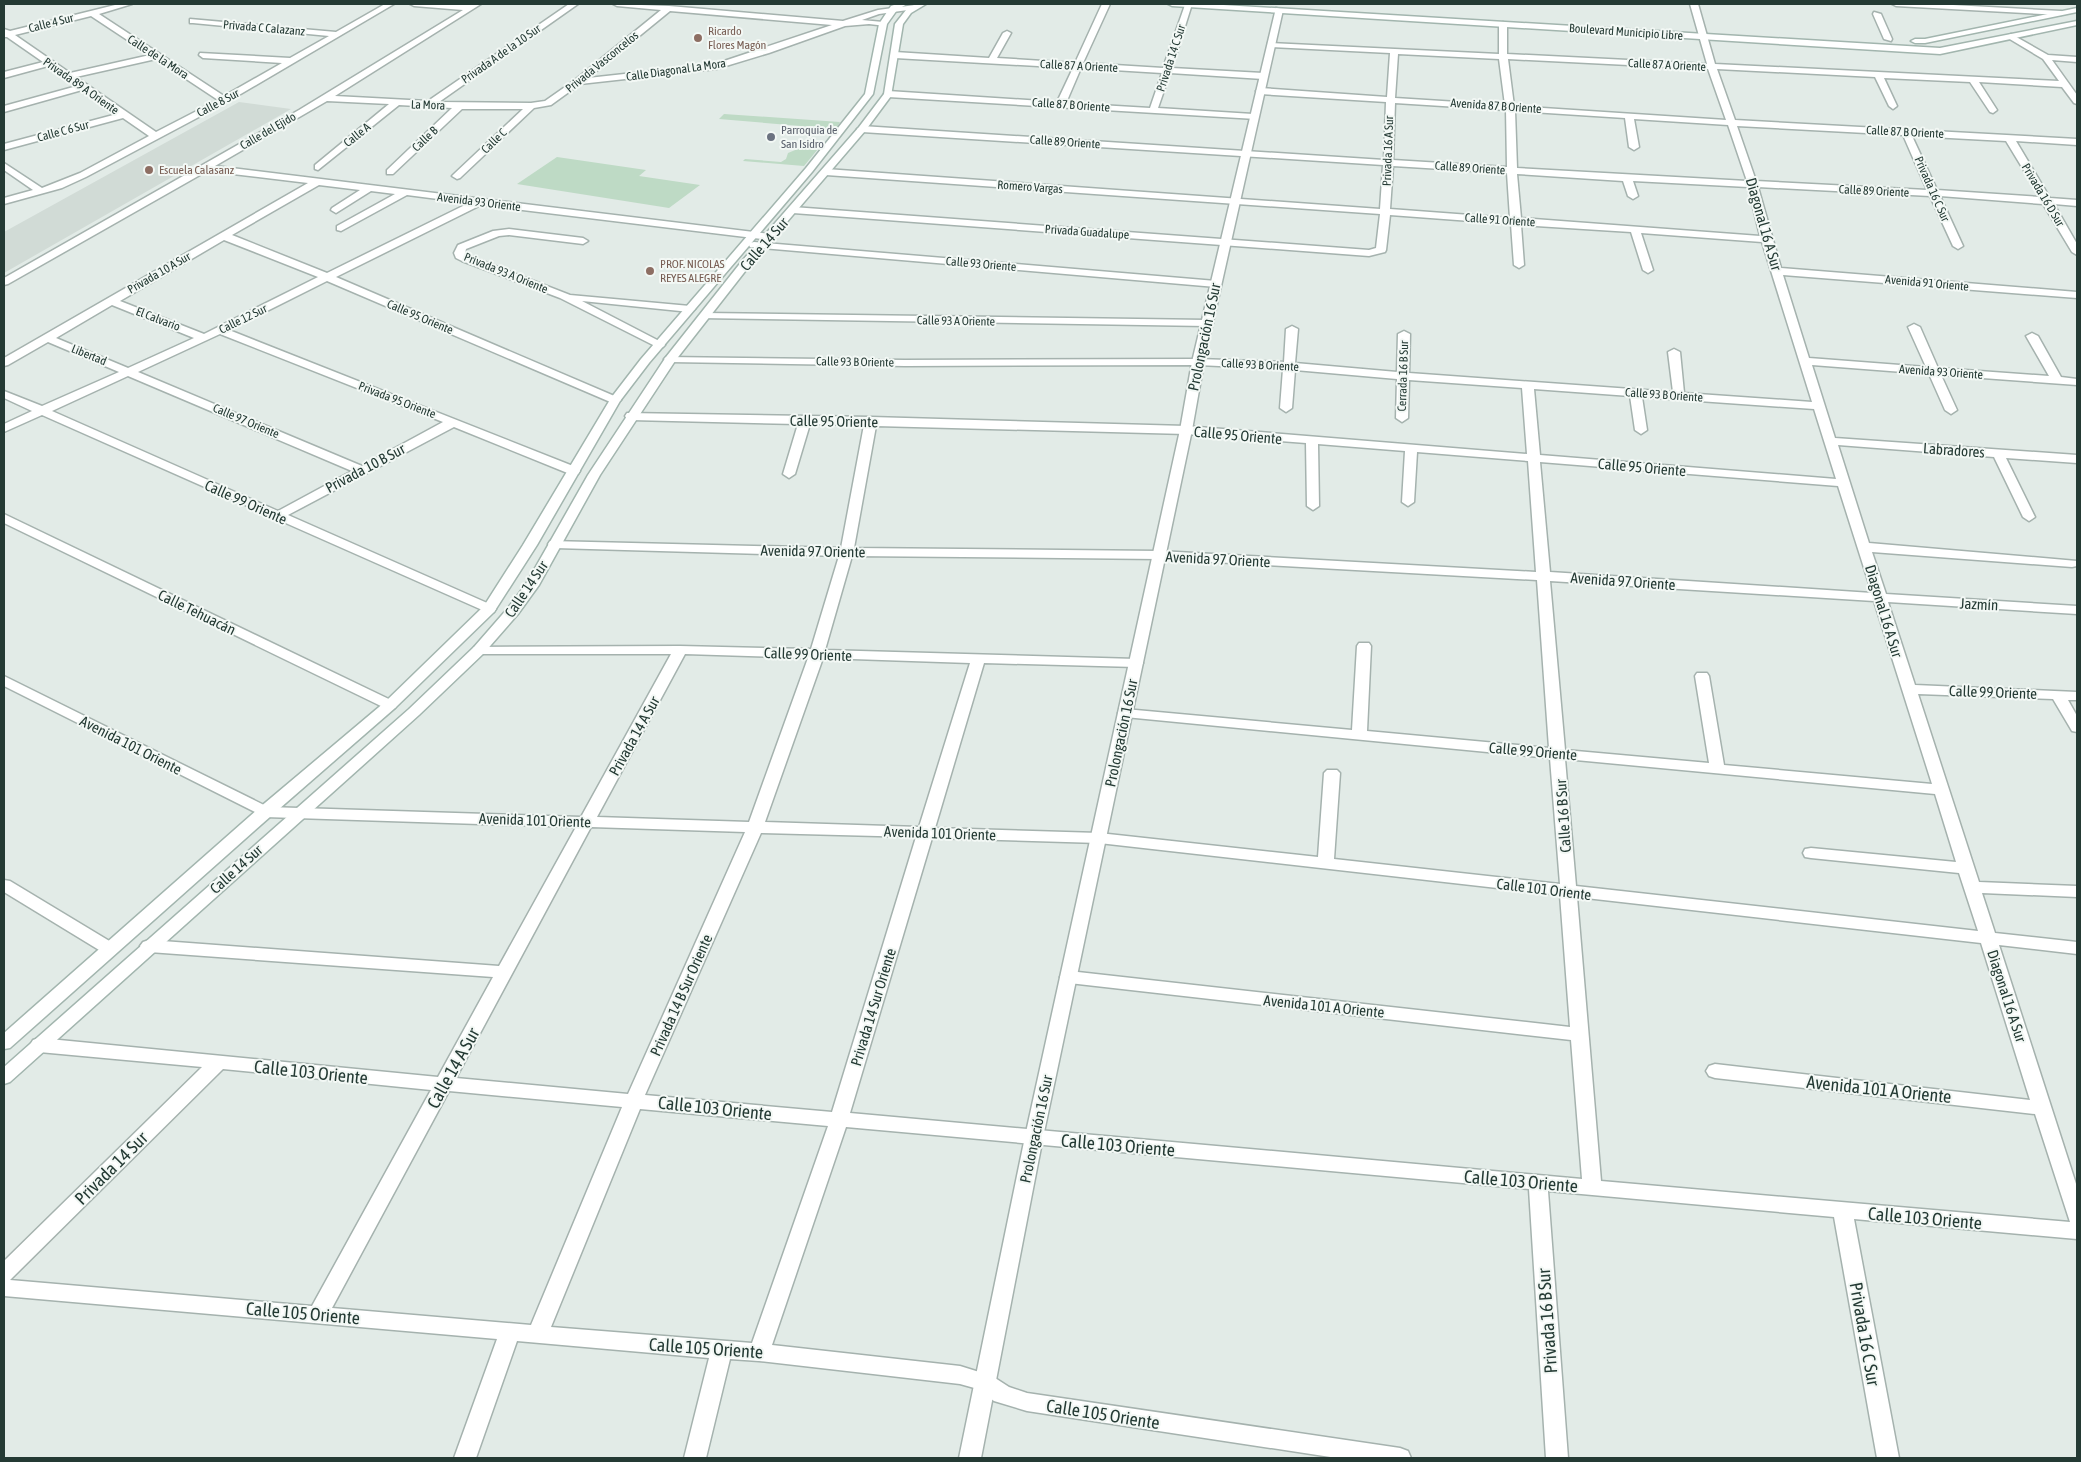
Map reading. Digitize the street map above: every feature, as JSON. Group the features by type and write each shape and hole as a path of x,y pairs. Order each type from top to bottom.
{"street":[{"name":"Calle 4 Sur","path":"5,34 128,4"},
{"name":"Calle 8 Sur","path":"4,200 66,184 224,100 335,34 390,4"},
{"path":"414,4 474,6"},
{"name":"Privada A de la 10 Sur","path":"428,105 574,4"},
{"path":"617,4 846,24 869,22 882,24"},
{"path":"1060,105 1106,4"},
{"name":"Boulevard Municipio Libre","path":"1172,4 1503,24 1925,42 2077,10"},
{"name":"Boulevard Municipio Libre","path":"1292,4 1940,50 2077,23"},
{"name":"Diagonal 16 A Sur","path":"1694,4 1701,32 1752,185 1766,239 1908,689 1942,790 1971,887 2043,1108 2072,1186 2077,1217"},
{"path":"1896,4 2061,13"},
{"name":"Calle Diagonal La Mora","path":"578,82 716,66 898,6 918,5"},
{"name":"Calle 14 Sur","path":"4,1077 272,836 301,813 479,650 528,591 594,476 631,416 670,359 762,246 862,129 888,94 899,24 904,15 918,5"},
{"name":"Privada 14 C Sur","path":"1154,111 1189,5"},
{"name":"Calle del Ejido","path":"4,282 206,168 325,98 474,6"},
{"name":"Calle 14 Sur","path":"4,1043 265,812 390,705 489,609 574,471 615,400 659,345 809,170 869,94 882,24 898,6"},
{"name":"Privada Vasconcelos","path":"531,106 555,100 669,8"},
{"name":"Prolongación 16 Sur","path":"970,1458 1034,1137 1186,430 1198,362 1233,201 1279,10"},
{"name":"Calle de la Mora","path":"92,13 224,100"},
{"path":"1877,14 1888,39"},
{"name":"Privada C Calazanz","path":"193,20 335,34"},
{"path":"1503,24 1503,57 1510,108 1512,171 1519,265"},
{"name":"Privada 89 A Oriente","path":"5,34 155,136"},
{"path":"992,60 1007,34"},
{"path":"2011,36 2046,57 2077,101"},
{"name":"Calle 87 A Oriente","path":"1270,45 2064,84"},
{"name":"Privada 16 A Sur","path":"1381,250 1386,212 1390,99 1394,51"},
{"path":"203,55 291,61"},
{"name":"Calle 87 A Oriente","path":"895,55 1263,76"},
{"path":"68,76 157,56"},
{"path":"2046,57 2077,59"},
{"path":"4,74 48,63"},
{"path":"1878,75 1893,106"},
{"path":"1974,80 1993,110"},
{"path":"4,109 82,87"},
{"name":"Avenida 87 B Oriente","path":"1260,91 1732,123"},
{"name":"Calle 87 B Oriente","path":"888,94 1253,117"},
{"name":"La Mora","path":"325,98 395,104 531,106"},
{"name":"Calle A","path":"318,167 395,104"},
{"name":"Calle B","path":"390,172 460,106"},
{"name":"Calle C","path":"457,176 531,106"},
{"name":"Calle C 6 Sur","path":"4,147 122,115"},
{"path":"1629,116 1634,147"},
{"name":"Calle 87 B Oriente","path":"1732,123 2077,142"},
{"name":"Calle 89 Oriente","path":"862,129 1626,178 2077,203"},
{"name":"Privada 16 C Sur","path":"1906,132 1958,246"},
{"name":"Privada 16 D Sur","path":"2010,138 2077,252"},
{"path":"4,166 41,191"},
{"name":"Avenida 93 Oriente","path":"206,168 479,202 749,240"},
{"name":"Romero Vargas","path":"826,172 1233,201"},
{"path":"1626,178 1633,196"},
{"name":"Privada 10 A Sur","path":"4,363 315,183"},
{"path":"336,210 368,189"},
{"path":"342,228 404,193"},
{"name":"Calle 91 Oriente","path":"1233,201 1766,239"},
{"name":"Calle 12 Sur","path":"4,428 204,338 479,202"},
{"name":"Privada Guadalupe","path":"793,210 1370,252 1381,250"},
{"path":"1635,230 1648,270"},
{"name":"Privada 93 A Oriente","path":"583,241 503,232 462,247 459,250 460,256 466,259 564,296 659,345"},
{"name":"Calle 95 Oriente","path":"224,236 327,277 615,400"},
{"path":"749,240 770,237"},
{"name":"Calle 93 Oriente","path":"749,240 762,246 1216,284"},
{"name":"Avenida 91 Oriente","path":"1777,270 2077,295"},
{"name":"Privada 93 A Oriente","path":"564,296 690,310"},
{"name":"El Calvario","path":"111,301 204,338"},
{"name":"Calle 93 A Oriente","path":"704,316 1207,323"},
{"path":"1914,327 1951,410"},
{"path":"1286,408 1292,329"},
{"name":"Privada 95 Oriente","path":"219,330 574,471"},
{"name":"Cerrada 16 B Sur","path":"1402,418 1404,334"},
{"path":"2032,336 2057,380"},
{"name":"Libertad","path":"47,338 132,372"},
{"path":"1674,352 1680,396"},
{"name":"Calle 93 B Oriente","path":"670,359 905,363 1198,362 1290,366 1820,406"},
{"name":"Avenida 93 Oriente","path":"1805,361 2077,382"},
{"name":"Calle 97 Oriente","path":"132,372 361,470"},
{"name":"Calle 16 B Sur","path":"1528,385 1592,1188"},
{"path":"1635,392 1641,430"},
{"name":"Calle 99 Oriente","path":"4,394 489,609"},
{"name":"Calle 95 Oriente","path":"631,416 1186,430 1844,483"},
{"path":"789,474 805,420"},
{"name":"Privada 14 B Sur Oriente","path":"538,1334 634,1100 755,827 817,654 847,552 871,421"},
{"name":"Privada 10 B Sur","path":"277,516 453,422"},
{"path":"1312,440 1313,506"},
{"name":"Labradores","path":"1831,442 2077,459"},
{"path":"1408,502 1411,448"},
{"path":"1998,453 2029,517"},
{"name":"Calle Tehuacán","path":"4,518 390,705"},
{"name":"Avenida 97 Oriente","path":"555,544 847,552 1159,555 1543,576 1880,598"},
{"path":"1864,547 2072,563"},
{"name":"Jazmín","path":"1880,598 2077,610"},
{"path":"1359,735 1364,646"},
{"name":"Calle 99 Oriente","path":"479,650 680,650 1136,663"},
{"name":"Privada 14 A Sur","path":"586,821 680,650"},
{"name":"Privada 14 Sur Oriente","path":"760,1352 839,1120 978,658"},
{"path":"1702,676 1717,768"},
{"name":"Avenida 101 Oriente","path":"4,680 265,812 1098,838"},
{"name":"Calle 99 Oriente","path":"1908,689 2077,696"},
{"path":"2058,695 2077,728"},
{"name":"Calle 99 Oriente","path":"1125,713 1942,790"},
{"path":"1326,864 1332,773"},
{"name":"Calle 14 A Sur","path":"318,1314 586,821"},
{"name":"Calle 101 Oriente","path":"1098,838 1989,940 2077,948"},
{"path":"1811,853 1966,868"},
{"path":"4,885 110,949"},
{"path":"1971,887 2077,891"},
{"path":"149,946 505,972"},
{"name":"Avenida 101 A Oriente","path":"1068,978 1580,1035"},
{"name":"Calle 103 Oriente","path":"39,1045 444,1084 2077,1231"},
{"name":"Privada 14 Sur","path":"4,1274 218,1062"},
{"name":"Avenida 101 A Oriente","path":"1715,1071 2043,1108"},
{"name":"Privada 16 B Sur","path":"1538,1183 1557,1458"},
{"name":"Privada 16 C Sur","path":"1843,1210 1888,1458"},
{"name":"Calle 105 Oriente","path":"4,1288 760,1352 952,1374 984,1382 1002,1394 1027,1402 1400,1458"},
{"path":"465,1458 510,1332"},
{"path":"695,1458 722,1350"}],"shaded area":[{"name":"Escuela Calasanz","path":"239,102 291,109 4,273 4,232"}],"green space":[{"path":"724,114 840,122 836,129 719,119"},
{"path":"800,148 818,149 804,166 743,161 745,159 781,162 786,159 788,153"},
{"path":"557,157 646,170 639,176 700,185 669,208 517,184"}],"place":[{"name":"Ricardo Flores Magón","path":"698,38"},
{"name":"Parroquia de San Isidro","path":"771,137"},
{"name":"Escuela Calasanz","path":"149,170"},
{"name":"PROF. NICOLAS REYES ALEGRE","path":"650,271"}]}
